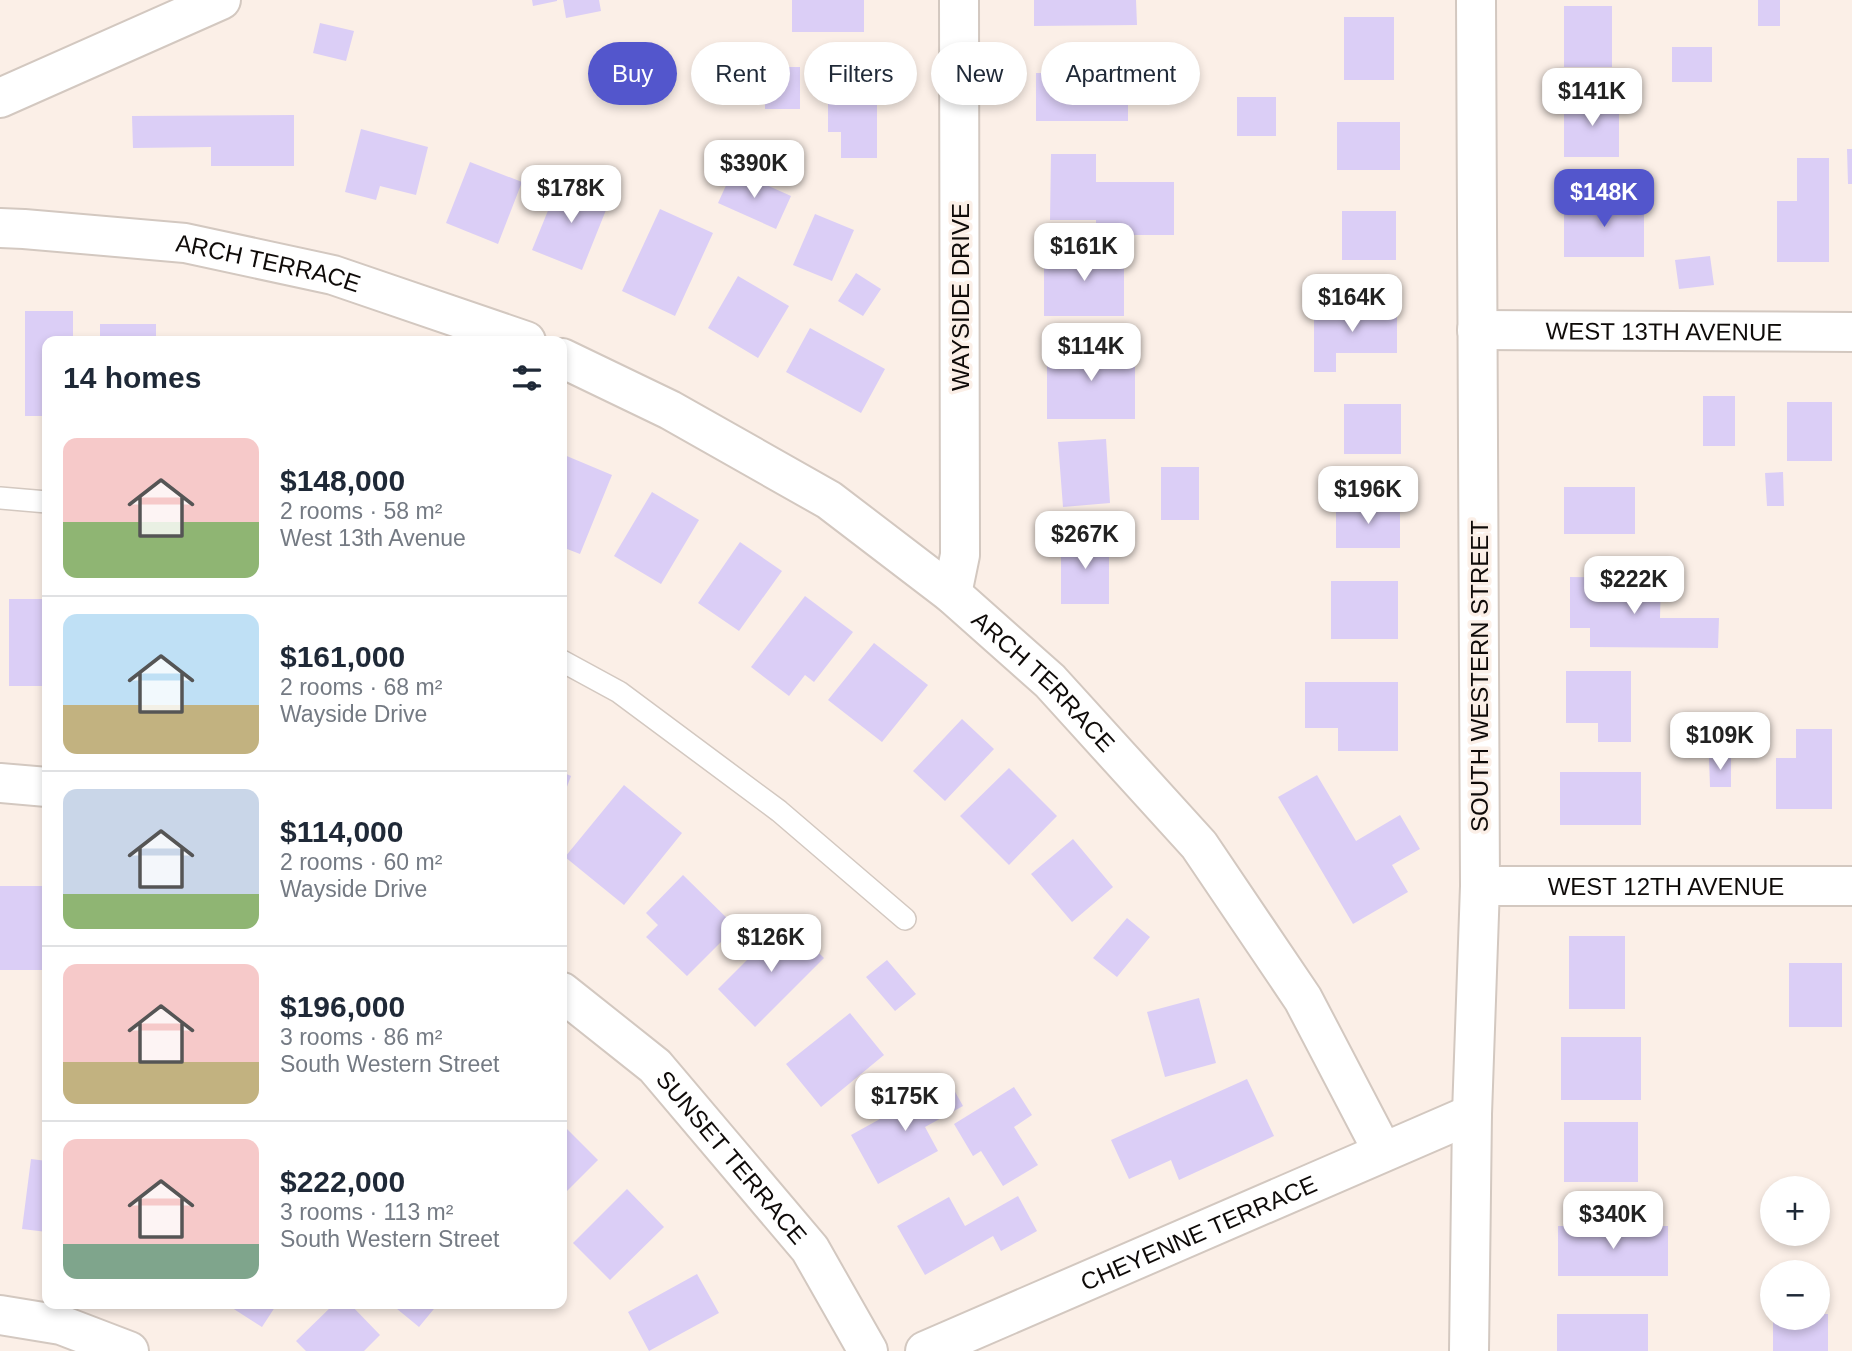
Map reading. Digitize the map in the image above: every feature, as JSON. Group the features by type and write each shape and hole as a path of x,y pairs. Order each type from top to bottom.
{"street":[{"path":"0,98 221,0"},
{"name":"WAYSIDE DRIVE","path":"952,594 960,555 959,0"},
{"name":"SOUTH WESTERN STREET","path":"1469,1351 1472,1114 1480,886 1476,0"},
{"name":"ARCH TERRACE","path":"0,228 185,243 239,254 333,275 511,336"},
{"name":"WEST 13TH AVENUE","path":"1477,330 1852,332"},
{"name":"ARCH TERRACE","path":"567,360 670,410 830,500 952,594 1050,681 1199,845 1303,999 1382,1152"},
{"path":"0,783 42,787"},
{"name":"WEST 12TH AVENUE","path":"1480,886 1852,886"},
{"name":"SUNSET TERRACE","path":"567,996 656,1066 810,1250 868,1351"},
{"name":"CHEYENNE TERRACE","path":"925,1351 1472,1114"},
{"path":"0,1315 61,1325 129,1351"}],"lane":[{"path":"0,498 42,502"},
{"path":"567,664 619,692 779,811 905,919"}],"building":[{"path":"532,0 557,0 557,1 533,6"},
{"path":"563,0 599,0 601,11 566,18"},
{"path":"792,0 864,0 864,32 792,32"},
{"path":"1034,0 1136,0 1137,25 1034,26"},
{"path":"1758,0 1780,0 1780,26 1758,26"},
{"path":"1564,6 1612,6 1612,67 1564,67"},
{"path":"1344,17 1394,17 1394,80 1344,80"},
{"path":"320,23 354,31 346,61 313,53"},
{"path":"1672,47 1712,47 1712,82 1672,82"},
{"path":"790,67 800,67 800,109 765,109 765,105 790,105"},
{"path":"1036,73 1041,73 1041,105 1128,105 1128,121 1036,121"},
{"path":"1237,97 1276,97 1276,136 1237,136"},
{"path":"1564,99 1619,99 1619,157 1564,157"},
{"path":"828,105 877,105 877,158 841,158 841,132 828,132"},
{"path":"294,115 294,166 211,166 211,147 133,148 132,116"},
{"path":"1337,122 1400,122 1400,170 1337,170"},
{"path":"361,129 428,147 416,195 380,186 376,200 345,192"},
{"path":"1847,149 1852,149 1852,184 1848,184"},
{"path":"1051,154 1096,154 1096,182 1174,182 1174,235 1096,235 1096,220 1050,220"},
{"path":"1797,158 1829,158 1829,262 1777,262 1777,201 1797,201"},
{"path":"470,162 522,182 498,244 446,223"},
{"path":"733,170 791,196 776,229 718,203"},
{"path":"560,181 610,200 582,270 532,250"},
{"path":"1564,201 1644,201 1644,257 1564,257"},
{"path":"660,209 713,233 675,316 622,291"},
{"path":"1342,211 1396,211 1396,260 1342,260"},
{"path":"815,214 854,230 832,281 793,265"},
{"path":"1044,250 1124,250 1124,316 1044,316"},
{"path":"1710,256 1714,285 1679,289 1675,260"},
{"path":"856,273 881,289 863,316 838,301"},
{"path":"738,276 789,306 758,358 708,328"},
{"path":"1314,308 1397,308 1397,353 1336,353 1336,372 1314,372"},
{"path":"25,311 73,311 73,336 42,336 42,416 25,416"},
{"path":"100,324 156,324 156,336 100,336"},
{"path":"810,328 885,369 861,413 786,372"},
{"path":"1135,346 1135,419 1047,419 1047,347"},
{"path":"1703,396 1735,396 1735,446 1703,446"},
{"path":"1787,402 1832,402 1832,461 1787,461"},
{"path":"1344,404 1401,404 1401,454 1344,454"},
{"path":"1106,439 1110,503 1063,507 1058,442"},
{"path":"567,456 612,475 580,554 567,549"},
{"path":"1161,467 1199,467 1199,520 1161,520"},
{"path":"1783,472 1784,506 1767,506 1765,473"},
{"path":"1564,487 1635,487 1635,534 1564,534"},
{"path":"652,492 699,520 661,584 614,556"},
{"path":"1336,504 1400,504 1400,548 1336,548"},
{"path":"1061,537 1109,537 1109,604 1061,604"},
{"path":"740,542 782,571 739,631 698,603"},
{"path":"1570,577 1661,578 1660,618 1719,618 1718,648 1590,647 1590,628 1570,628"},
{"path":"1331,581 1398,581 1398,639 1331,639"},
{"path":"805,596 853,632 814,682 805,675 789,696 751,667"},
{"path":"9,599 42,599 42,686 9,686"},
{"path":"874,643 928,685 882,742 828,700"},
{"path":"1566,671 1631,671 1631,742 1598,742 1598,723 1566,723"},
{"path":"1305,682 1398,682 1398,751 1338,751 1338,728 1305,728"},
{"path":"962,719 994,749 945,801 913,771"},
{"path":"1796,729 1832,729 1832,809 1776,809 1776,758 1796,758"},
{"path":"1709,758 1731,758 1731,787 1710,787"},
{"path":"1009,768 1057,816 1009,865 960,816"},
{"path":"1560,772 1641,772 1641,825 1560,825"},
{"path":"1317,775 1356,841 1400,815 1420,849 1392,865 1408,892 1353,924 1278,797"},
{"path":"624,785 682,833 624,905 567,859 567,855"},
{"path":"1073,839 1113,887 1072,922 1031,874"},
{"path":"683,875 736,927 687,976 646,937 658,925 646,913"},
{"path":"0,886 42,886 42,970 0,970"},
{"path":"1127,918 1150,937 1117,977 1093,958"},
{"path":"786,921 824,958 755,1027 718,989"},
{"path":"1569,936 1625,936 1625,1009 1569,1009"},
{"path":"887,960 916,994 895,1011 866,977"},
{"path":"1789,963 1842,963 1842,1027 1789,1027"},
{"path":"1199,998 1216,1063 1165,1077 1147,1012"},
{"path":"850,1013 884,1055 821,1107 786,1064"},
{"path":"1561,1037 1641,1037 1641,1100 1561,1100"},
{"path":"1247,1079 1274,1136 1179,1180 1171,1160 1129,1179 1111,1140"},
{"path":"949,1081 963,1106 925,1127 938,1151 878,1184 851,1135"},
{"path":"1014,1087 1032,1115 1014,1127 1038,1165 1003,1186 981,1151 973,1156 954,1124"},
{"path":"1564,1122 1638,1122 1638,1182 1564,1182"},
{"path":"567,1129 598,1160 567,1191"},
{"path":"31,1159 42,1160 42,1231 22,1229"},
{"path":"627,1189 664,1227 610,1280 573,1243"},
{"path":"1018,1196 1037,1231 1001,1251 993,1236 925,1275 897,1226 949,1197 965,1226"},
{"path":"1558,1226 1668,1226 1668,1276 1558,1276"},
{"path":"697,1274 719,1313 649,1351 628,1312"},
{"path":"234,1309 274,1309 262,1327"},
{"path":"329,1309 355,1309 380,1335 364,1351 306,1351 296,1341"},
{"path":"397,1309 434,1309 419,1327"},
{"path":"1557,1314 1648,1314 1648,1351 1557,1351"},
{"path":"1773,1330 1828,1330 1828,1351 1773,1351"}]}
